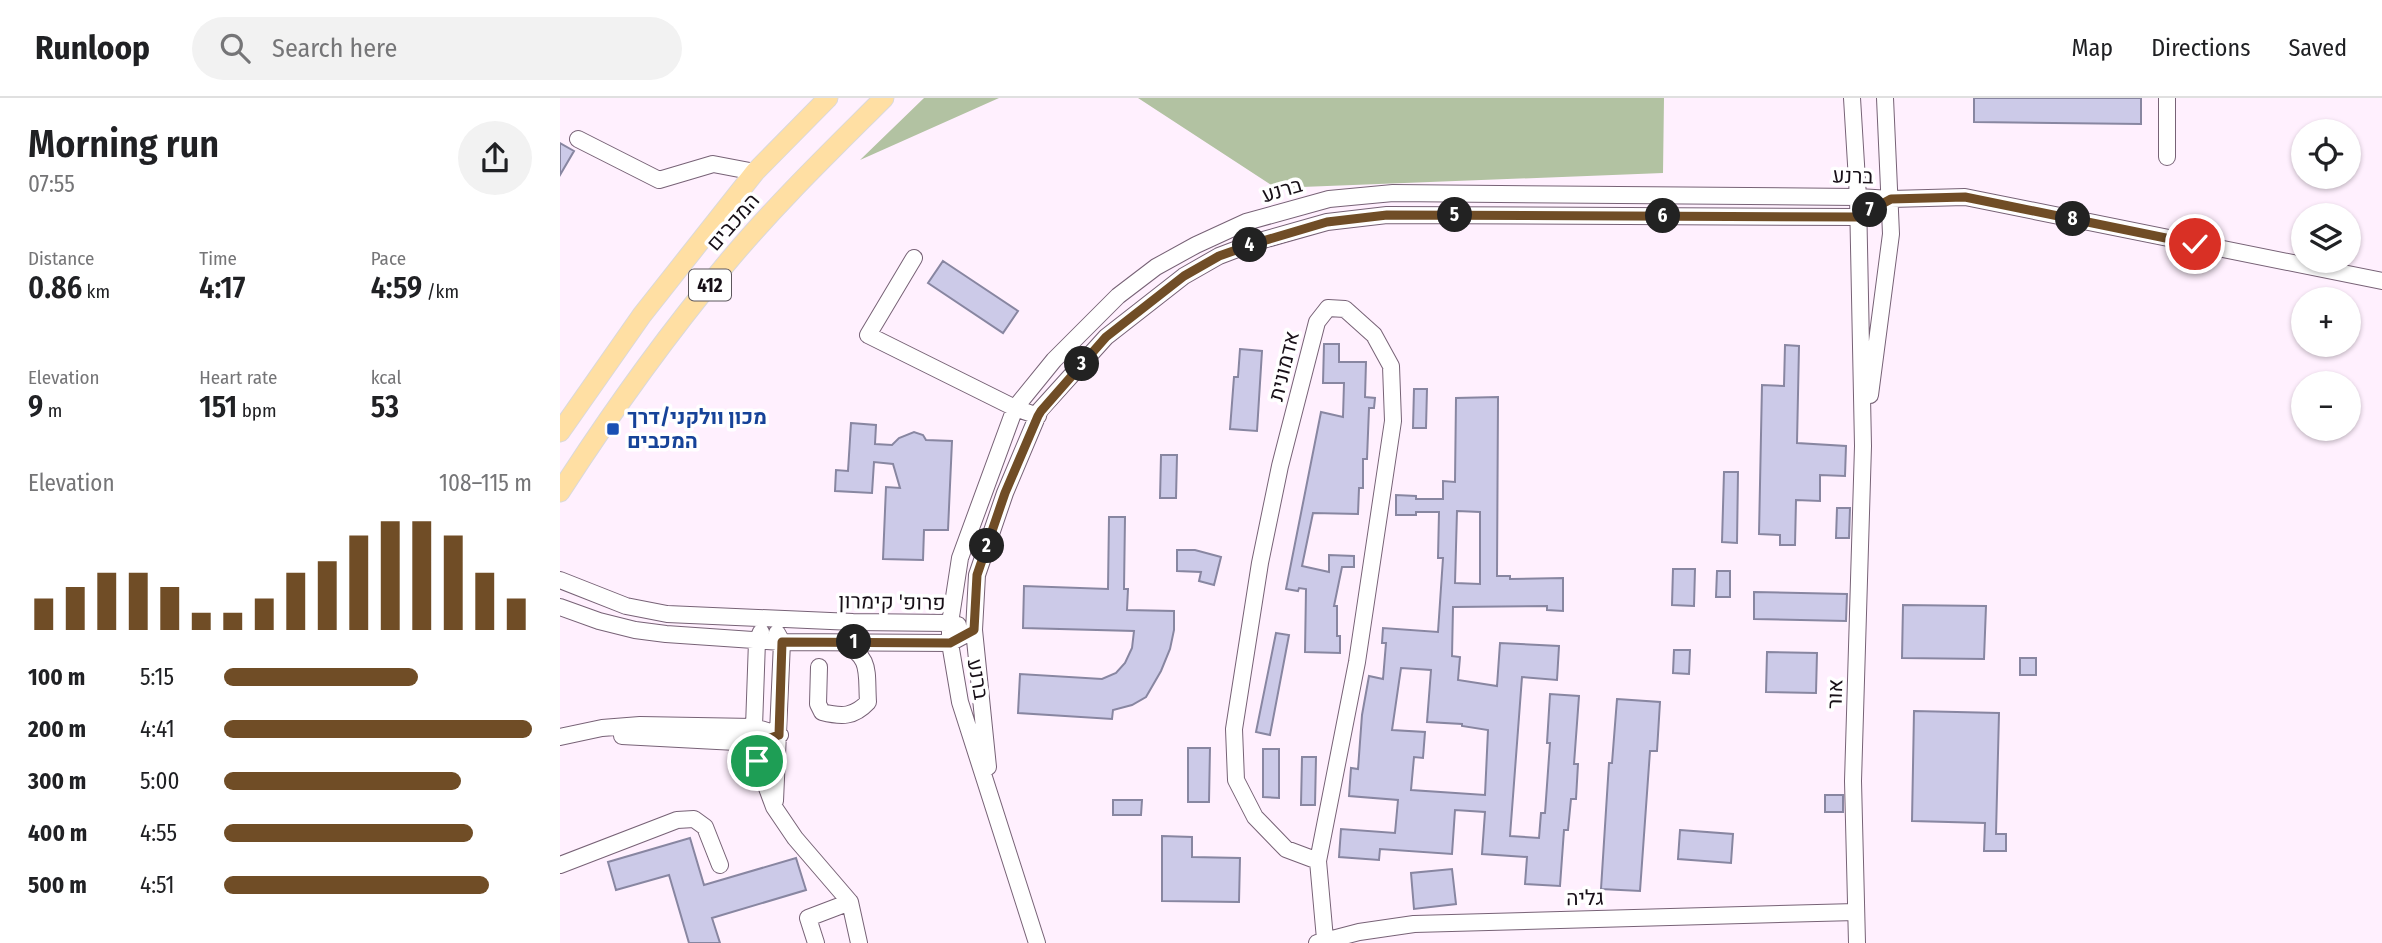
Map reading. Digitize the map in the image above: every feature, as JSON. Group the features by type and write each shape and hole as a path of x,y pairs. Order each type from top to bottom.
{"main road":[{"name":"המכבים","path":"560,432 642,315 755,172 828,98"},
{"name":"המכבים","path":"560,492 660,347 727,263 794,187 884,98"}],"street":[{"path":"1852,98 1858,197 1863,446"},
{"path":"1863,446 1891,234 1885,98"},
{"path":"2167,98 2167,157"},
{"path":"578,139 659,180 713,164 755,172"},
{"path":"1889,163 1896,179 1906,188 1924,195 1965,197 2382,281"},
{"name":"ברנע","path":"1037,943 960,702 950,643 950,623 960,558 1015,408 1054,360 1118,296 1156,267 1196,245 1247,222 1329,199 1393,193 1891,199"},
{"path":"1891,199 1965,197"},
{"name":"ברנע","path":"995,817 974,630 977,575 1005,493 1041,411 1106,337 1184,276 1219,256 1256,243 1327,222 1387,215 1858,217 1891,199"},
{"path":"1306,205 1313,226"},
{"path":"914,258 868,335 1015,408 1038,416"},
{"name":"אדמונית","path":"1318,861 1286,849 1255,817 1236,780 1234,729 1260,563 1280,466 1317,322 1328,308 1345,309 1374,335 1391,366 1393,421 1357,662 1318,861 1321,941"},
{"name":"אור","path":"1857,943 1853,781 1863,446"},
{"name":"פרופ' קימרון","path":"560,580 626,606 651,612 853,622 950,623 974,630"},
{"name":"פרופ' קימרון","path":"560,607 635,630 757,641 950,643 974,630"},
{"path":"769,618 757,641 757,761 774,807 795,838 850,902 859,943"},
{"path":"769,618 782,642 774,807"},
{"path":"717,637 734,645 756,668"},
{"path":"819,667 818,704 822,712 838,716 859,712 868,702 865,661 856,649 842,642"},
{"path":"560,738 602,729 640,725 779,735"},
{"path":"560,865 677,820 694,819 705,827 720,865"},
{"path":"816,943 808,918 850,902"},
{"name":"גליה","path":"1321,941 1415,924 1856,912"}],"green space":[{"path":"924,98 999,98 860,160"},
{"path":"1138,98 1664,98 1663,173 1276,188"}],"building":[{"path":"1974,98 2141,98 2141,124 1974,122"},
{"path":"560,143 574,151 560,175"},
{"path":"943,261 1018,311 1003,333 928,283"},
{"path":"1324,344 1339,344 1339,362 1366,362 1365,397 1375,398 1374,408 1369,408 1367,459 1363,459 1363,488 1359,488 1358,514 1313,513 1302,566 1329,572 1329,555 1354,556 1354,567 1342,567 1334,606 1337,606 1340,653 1305,652 1306,589 1286,589 1321,412 1343,417 1344,383 1323,383"},
{"path":"1785,345 1799,346 1797,443 1846,446 1845,476 1820,475 1820,501 1796,500 1795,545 1780,545 1780,535 1759,534 1762,385 1784,386"},
{"path":"1240,349 1262,351 1257,431 1230,429 1234,377 1238,377"},
{"path":"1414,389 1427,389 1426,428 1413,428"},
{"path":"1498,397 1497,576 1510,576 1510,579 1563,578 1563,611 1547,610 1547,606 1453,607 1452,656 1460,657 1458,680 1497,686 1500,643 1559,646 1557,680 1522,677 1510,836 1539,838 1541,813 1545,813 1550,694 1579,696 1574,764 1578,764 1576,799 1571,799 1568,830 1564,830 1560,886 1525,884 1527,857 1482,854 1485,812 1455,810 1452,854 1380,849 1379,860 1339,857 1341,829 1395,833 1398,800 1349,796 1351,768 1358,769 1362,715 1369,676 1383,679 1386,643 1382,643 1383,628 1438,632 1443,558 1438,558 1439,512 1396,515 1396,495 1416,496 1416,499 1443,499 1443,481 1455,482 1456,398","holes":["1457,511 1480,512 1480,584 1455,583","1401,668 1431,670 1427,722 1462,724 1488,730 1485,795 1411,790 1414,757 1423,758 1425,732 1392,730"]},
{"path":"851,423 876,425 875,444 892,445 899,438 914,432 923,435 926,440 952,441 948,530 924,530 923,560 883,559 886,487 900,488 893,464 874,462 872,493 835,491 836,470 848,471"},
{"path":"1161,455 1177,455 1176,498 1160,498"},
{"path":"1724,472 1738,472 1737,543 1722,542"},
{"path":"1837,508 1850,508 1849,538 1836,538"},
{"path":"1109,517 1125,517 1124,589 1128,589 1127,610 1174,611 1170,649 1161,671 1146,697 1132,705 1113,710 1112,719 1018,713 1020,674 1102,679 1116,673 1125,663 1132,648 1134,631 1023,628 1024,586 1108,589"},
{"path":"1177,550 1195,550 1221,557 1214,585 1199,581 1201,572 1177,571"},
{"path":"1673,569 1695,569 1694,606 1672,605"},
{"path":"1717,571 1730,571 1730,597 1716,597"},
{"path":"1754,592 1847,594 1846,621 1754,619"},
{"path":"1903,605 1986,606 1984,659 1902,658"},
{"path":"1276,633 1289,635 1270,735 1256,732"},
{"path":"1674,650 1690,650 1689,674 1673,673"},
{"path":"1767,652 1817,653 1816,693 1766,692"},
{"path":"2020,658 2036,658 2036,675 2020,675"},
{"path":"1617,699 1660,702 1657,751 1650,751 1640,891 1601,889 1609,763 1612,763"},
{"path":"1914,711 1999,713 1996,834 2006,834 2006,851 1984,851 1985,823 1912,821"},
{"path":"1188,748 1210,748 1209,802 1188,802"},
{"path":"1263,749 1279,749 1279,798 1263,797"},
{"path":"1302,757 1316,757 1315,805 1301,805"},
{"path":"1825,795 1843,795 1843,812 1825,812"},
{"path":"1113,800 1142,800 1141,815 1113,815"},
{"path":"1680,830 1733,834 1731,863 1678,859"},
{"path":"1162,836 1192,837 1192,857 1240,858 1239,902 1162,901"},
{"path":"690,838 704,885 796,858 806,890 712,918 720,943 689,943 669,875 616,890 608,862"},
{"path":"1452,869 1456,904 1414,909 1411,873"}],"place":[{"name":"מכון וולקני/דרך המכבים","path":"613,429"}],"route":[{"path":"757,761 755,743 779,735 782,642 950,643 974,630 977,575 1005,493 1041,411 1106,337 1184,276 1219,256 1327,222 1387,215 1858,217 1891,199 1965,197 2195,244"}]}
